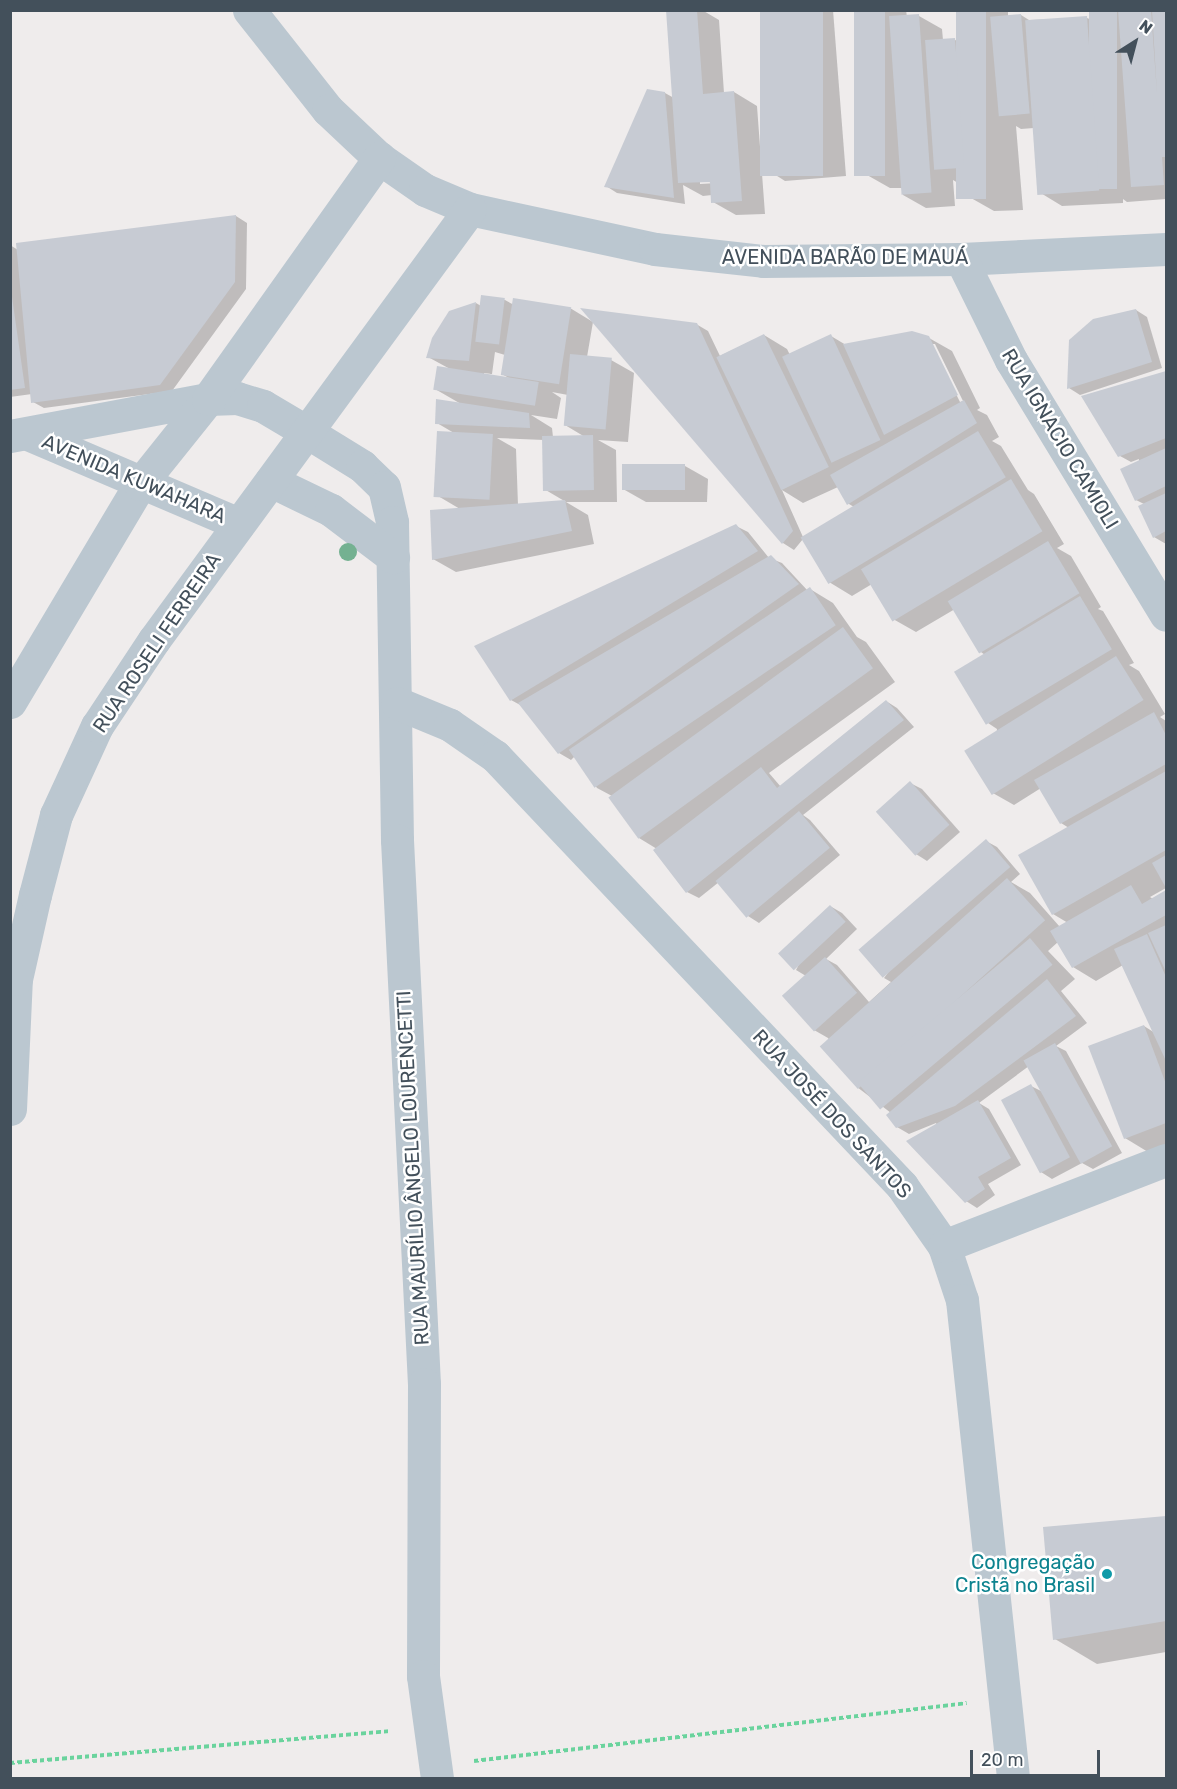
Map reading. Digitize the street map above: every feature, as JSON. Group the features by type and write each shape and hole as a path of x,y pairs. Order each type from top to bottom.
{"street":[{"name":"AVENIDA BARÃO DE MAUÁ","path":"249,10 328,110 379,158 425,190 470,209 687,254 763,261 961,259 1167,249"},
{"path":"10,702 140,484 208,399 379,158"},
{"name":"RUA ROSELI FERREIRA","path":"10,1109 16,979 56,815 98,726 154,640 470,209"},
{"name":"RUA IGNACIO CAMIOLI","path":"961,259 1011,360 1167,615"},
{"name":"AVENIDA KUWAHARA","path":"19,435 208,399 237,398 253,402 307,432"},
{"name":"RUA MAURÍLIO ÂNGELO LOURENCETTI","path":"307,432 362,466 384,487 392,522 397,704 397,840 424,1384 423,1676 436,1772"},
{"name":"AVENIDA KUWAHARA","path":"19,435 239,524"},
{"path":"270,481 331,510 393,557"},
{"name":"RUA JOSÉ DOS SANTOS","path":"397,704 450,725 495,756 902,1186 944,1246 962,1300 1013,1779"},
{"path":"944,1246 1167,1160"}],"path":[{"path":"436,1772 1004,1699"},
{"path":"10,1763 429,1728"}],"building":[{"path":"666,10 697,10 703,94 734,91 742,201 711,203 710,182 678,183"},
{"path":"760,10 823,10 823,176 760,176"},
{"path":"854,10 885,10 885,176 854,176"},
{"path":"956,10 986,10 986,199 956,199"},
{"path":"1089,10 1117,10 1117,189 1089,189"},
{"path":"1118,10 1151,10 1157,94 1152,10 1166,10 1166,157 1162,157 1164,185 1131,187"},
{"path":"919,14 931,193 902,195 889,16"},
{"path":"1021,14 1030,114 999,116 990,17"},
{"path":"1087,16 1099,191 1037,195 1025,20"},
{"path":"955,38 964,168 934,170 925,40"},
{"path":"647,89 665,92 674,198 604,187"},
{"path":"236,215 235,282 160,385 31,403 16,243"},
{"path":"10,283 25,388 10,390"},
{"path":"481,295 505,298 499,345 475,342"},
{"path":"513,298 571,307 559,384 501,375"},
{"path":"476,302 469,361 426,358 432,338 449,311"},
{"path":"580,308 697,323 793,531 782,544"},
{"path":"1136,309 1152,362 1067,389 1069,340 1093,319"},
{"path":"912,331 929,336 958,395 884,435 843,344"},
{"path":"764,334 829,467 781,490 716,357"},
{"path":"831,334 880,440 832,463 782,357"},
{"path":"570,354 612,358 606,429 564,426"},
{"path":"437,366 539,382 535,406 433,390"},
{"path":"1166,371 1166,438 1118,457 1081,396"},
{"path":"436,399 529,413 530,428 435,424"},
{"path":"964,400 977,423 847,505 830,475"},
{"path":"437,431 493,434 489,500 434,497"},
{"path":"978,431 1006,477 828,584 801,538"},
{"path":"593,435 594,490 543,491 542,436"},
{"path":"1166,448 1166,486 1135,501 1120,469"},
{"path":"622,464 685,464 685,490 622,490"},
{"path":"1011,479 1042,531 892,621 861,569"},
{"path":"1166,493 1166,531 1153,538 1138,506"},
{"path":"565,500 572,531 432,560 430,510"},
{"path":"736,524 758,551 510,701 474,646"},
{"path":"1048,541 1079,593 979,654 948,601"},
{"path":"771,555 799,584 558,754 518,703"},
{"path":"810,587 836,625 594,788 569,750"},
{"path":"1080,596 1112,649 986,725 954,672"},
{"path":"843,627 873,668 638,839 608,797"},
{"path":"1116,656 1144,700 992,795 964,751"},
{"path":"886,700 904,720 686,893 653,850 761,767 777,788"},
{"path":"1154,712 1166,735 1166,764 1060,824 1034,780"},
{"path":"1166,771 1166,850 1052,915 1018,855"},
{"path":"910,781 949,825 915,856 876,812"},
{"path":"799,811 830,848 746,918 716,881"},
{"path":"986,839 1010,867 883,978 858,950"},
{"path":"1166,855 1166,888 1152,863"},
{"path":"1007,878 1045,920 858,1089 820,1047"},
{"path":"1131,885 1142,904 1166,890 1166,915 1072,968 1050,931"},
{"path":"830,905 846,922 794,970 778,953"},
{"path":"1166,925 1166,972 1148,933"},
{"path":"1147,934 1166,977 1166,1061 1114,949"},
{"path":"1030,938 1052,965 880,1109 858,1083"},
{"path":"825,957 857,993 814,1031 782,996"},
{"path":"1047,979 1076,1016 955,1106 896,1128 886,1115"},
{"path":"1144,1025 1166,1084 1166,1123 1124,1139 1088,1046"},
{"path":"1055,1043 1112,1146 1081,1164 1024,1060"},
{"path":"1031,1084 1070,1157 1040,1173 1001,1100"},
{"path":"978,1100 1011,1158 978,1177 985,1189 965,1203 906,1141"},
{"name":"Congregação Cristã no Brasil","path":"1166,1516 1166,1621 1053,1640 1043,1527"}],"place":[{"name":"Congregação Cristã no Brasil","path":"1107,1574"}]}
